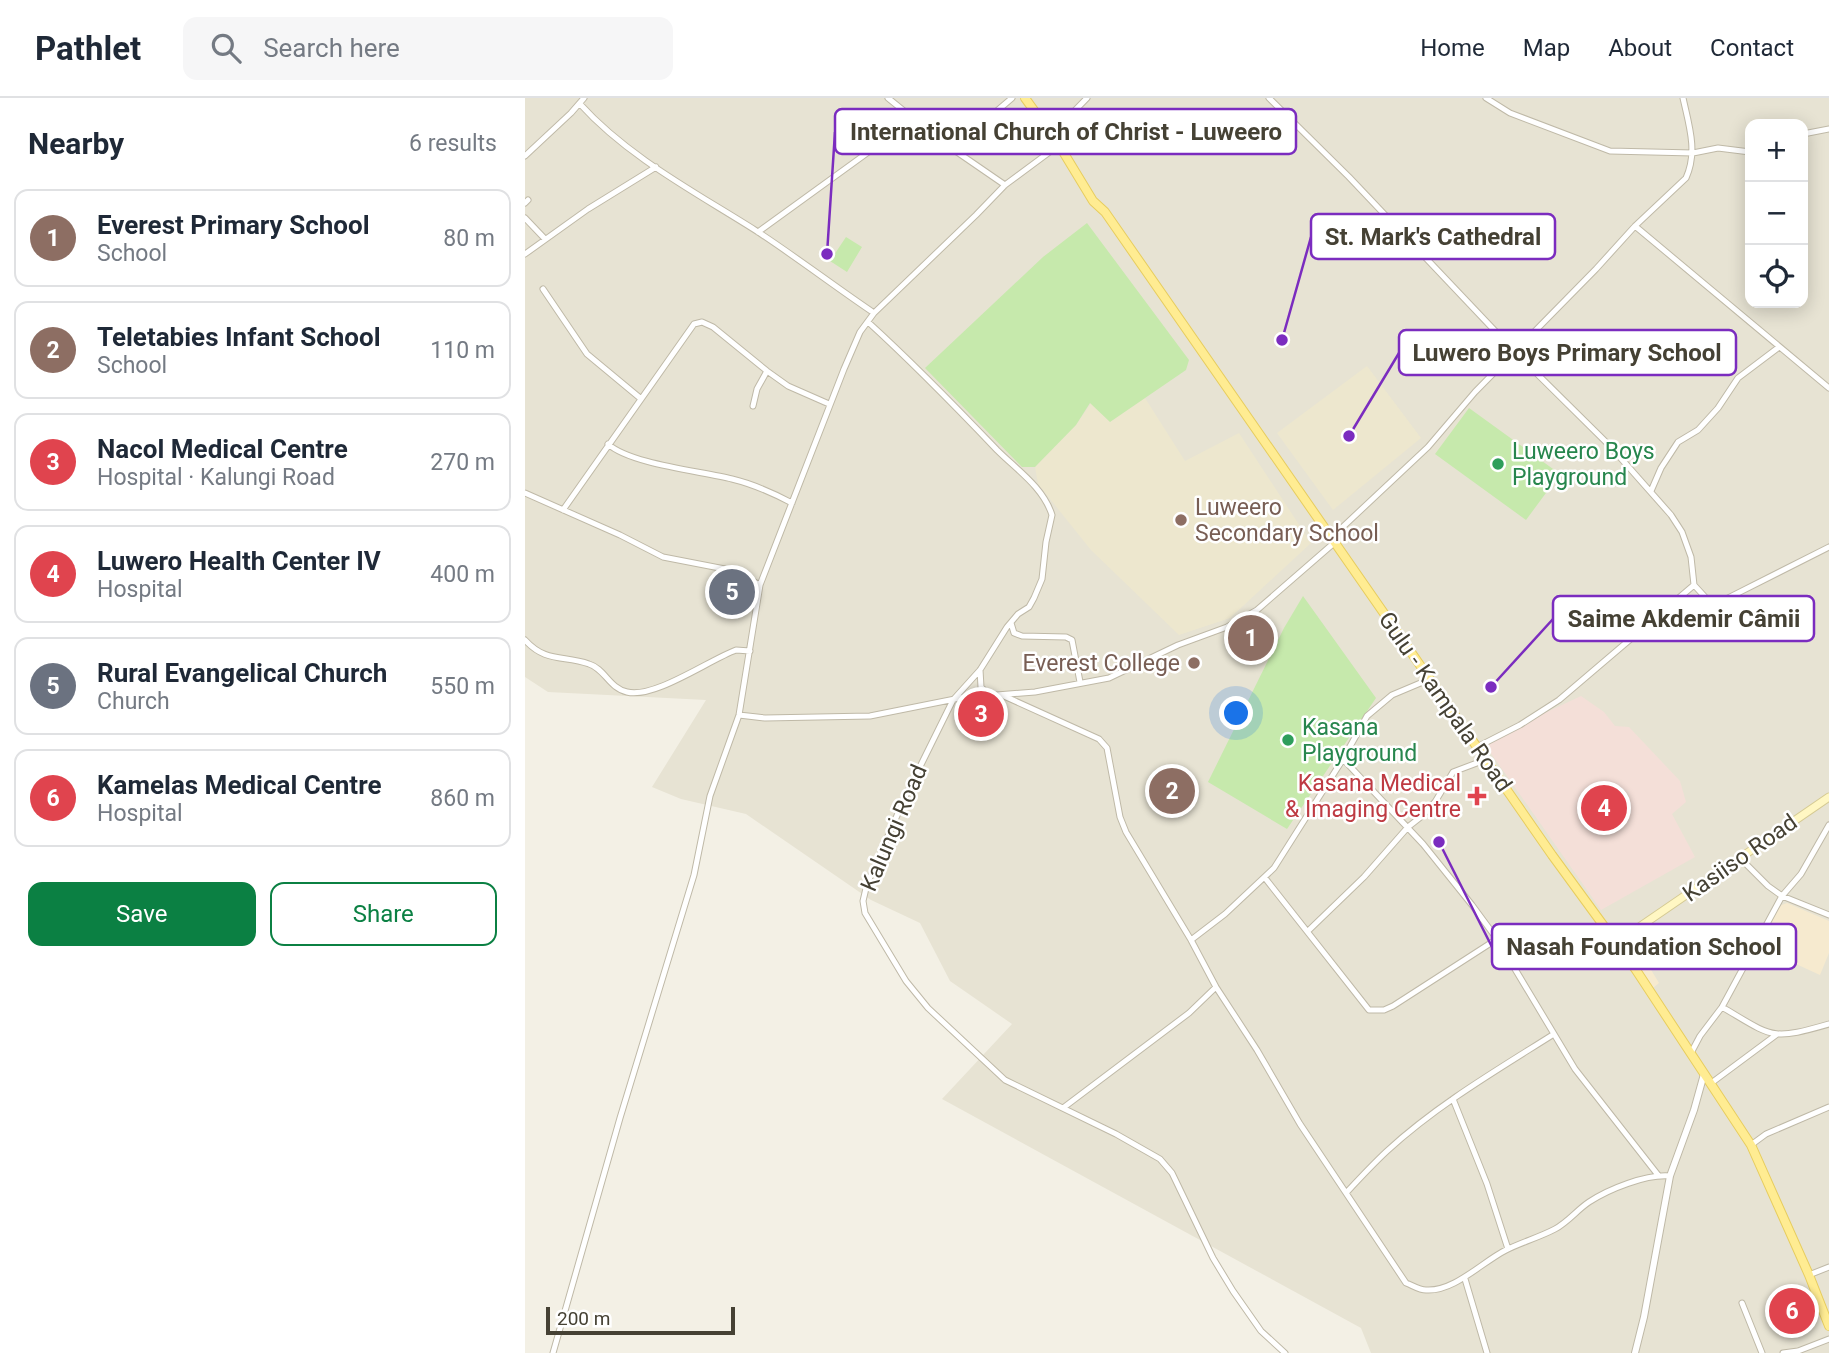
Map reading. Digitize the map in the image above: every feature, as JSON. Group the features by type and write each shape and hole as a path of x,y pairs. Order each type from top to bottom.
{"main road":[{"name":"Gulu - Kampala Road","path":"1025,98 1059,145 1093,201 1105,212 1691,1053 1751,1145 1829,1326"},
{"name":"Kasiiso Road","path":"1616,943 1829,797"}],"street":[{"path":"888,98 941,141 1005,185"},
{"path":"981,120 995,117 998,110 1012,98"},
{"path":"1051,135 1087,98"},
{"path":"1269,98 1349,177 1651,491 1682,532 1691,556 1694,585 1706,598 1724,600 1829,547"},
{"path":"1486,98 1510,114 1610,151 1693,153 1718,148 1745,151"},
{"path":"739,715 777,718 870,716 953,700 1004,696 1109,678 1178,645 1227,627 1257,610 1428,447 1475,392 1686,177 1691,169 1693,153 1683,98"},
{"path":"525,156 582,101 606,130 656,167 758,232 874,313"},
{"path":"758,232 914,118"},
{"path":"1808,133 1829,129"},
{"path":"553,1353 616,1130 694,875 710,796 739,715 760,584 829,404 856,340 874,313 1005,185 1059,145"},
{"path":"525,254 588,209 656,167"},
{"path":"525,218 545,239"},
{"path":"1635,226 1829,387"},
{"path":"543,289 587,354 640,398"},
{"path":"868,322 915,364 1033,483 1051,511 1042,579 1029,607 1017,614 980,670 953,700"},
{"path":"563,510 694,324 713,327 767,372 798,391 829,404"},
{"path":"1651,491 1661,468 1678,442 1698,430 1718,408 1738,378 1779,347"},
{"path":"753,406 757,389 767,372"},
{"path":"608,444 626,456 733,479 771,492 792,503"},
{"path":"525,493 663,557 730,570 760,584"},
{"path":"1477,747 1520,725 1559,700 1694,585"},
{"path":"1011,623 1014,633 1021,636 1066,637 1072,640 1080,682"},
{"path":"525,640 535,650 547,656 595,666 614,686 633,693 653,690 736,650 750,651"},
{"path":"980,670 981,687 990,696"},
{"path":"1191,940 1265,878 1282,856 1373,709 1392,695 1430,679"},
{"path":"1004,696 1103,743 1109,755 1120,817 1126,832 1300,1124 1406,1283 1427,1290 1465,1279 1482,1263 1556,1228 1589,1202 1606,1193 1658,1175 1670,1176"},
{"name":"Kalungi Road","path":"953,700 906,795 867,884 863,901 865,914 906,981 928,1008 1005,1080 1063,1108"},
{"path":"1343,759 1408,827 1472,905 1497,939 1575,1069 1658,1175"},
{"path":"1308,931 1435,802 1453,772 1485,760"},
{"path":"1691,1053 1700,1036 1723,1007 1781,896 1801,874 1829,825"},
{"path":"1741,859 1781,896 1829,915"},
{"path":"1265,878 1369,1010 1384,1010 1393,1006 1497,939"},
{"path":"1216,987 1189,1013 1063,1108 1160,1158 1172,1173 1213,1258 1233,1291 1261,1331 1285,1353"},
{"path":"1723,1007 1754,1028 1776,1035 1799,1033 1829,1024"},
{"path":"1346,1193 1387,1151 1453,1099 1555,1034"},
{"path":"1710,1084 1776,1035"},
{"path":"1635,1353 1670,1176 1704,1074"},
{"path":"1453,1099 1487,1184 1508,1249"},
{"path":"1751,1145 1766,1134 1829,1107"},
{"path":"1809,1275 1829,1267"},
{"path":"1465,1279 1487,1353"},
{"path":"1742,1303 1762,1353"},
{"path":"1783,1353 1798,1351 1829,1339"}],"shaded area":[{"path":"525,98 1829,98 1829,1353 1371,1353 1361,1328 942,1099 1012,1024 950,981 920,923 871,900 746,814 681,799 652,787 706,700 548,692 525,677"},
{"path":"1367,366 1421,438 1333,510 1277,433"},
{"name":"Luweero Secondary School","path":"1145,398 1185,461 1239,433 1311,543 1230,618 1179,635 1091,550 1038,484 1035,467 1076,425 1091,403 1110,422"},
{"path":"1581,696 1604,712 1615,726 1629,727 1680,781 1686,802 1672,814 1695,857 1601,910 1483,742"},
{"path":"1787,903 1829,921 1829,953 1820,975 1759,947 1779,906"},
{"path":"1633,940 1659,983 1653,988 1626,945"}],"green space":[{"path":"1087,223 1189,360 1186,370 1110,422 1090,403 1076,425 1035,467 1022,467 925,368 1043,257"},
{"path":"846,237 862,247 847,272 830,261"},
{"name":"Luweero Boys Playground","path":"1469,408 1560,474 1526,520 1435,454"},
{"name":"Kasana Playground","path":"1303,596 1376,698 1287,829 1208,782 1284,628"}],"place":[{"name":"International Church of Christ - Luweero","path":"827,254"},
{"name":"St. Mark's Cathedral","path":"1282,340"},
{"name":"Luwero Boys Primary School","path":"1349,436"},
{"name":"Luweero Boys Playground","path":"1498,464"},
{"name":"Luweero Secondary School","path":"1181,520"},
{"name":"Rural Evangelical Church","path":"732,592"},
{"name":"Everest Primary School","path":"1251,638"},
{"name":"Everest College","path":"1194,663"},
{"name":"Saime Akdemir Câmii","path":"1491,687"},
{"name":"Nacol Medical Centre","path":"981,714"},
{"name":"Kasana Playground","path":"1288,740"},
{"name":"Teletabies Infant School","path":"1172,791"},
{"name":"Kasana Medical & Imaging Centre","path":"1477,796"},
{"name":"Luwero Health Center IV","path":"1604,808"},
{"name":"Nasah Foundation School","path":"1439,842"},
{"name":"Kamelas Medical Centre","path":"1792,1311"}]}
